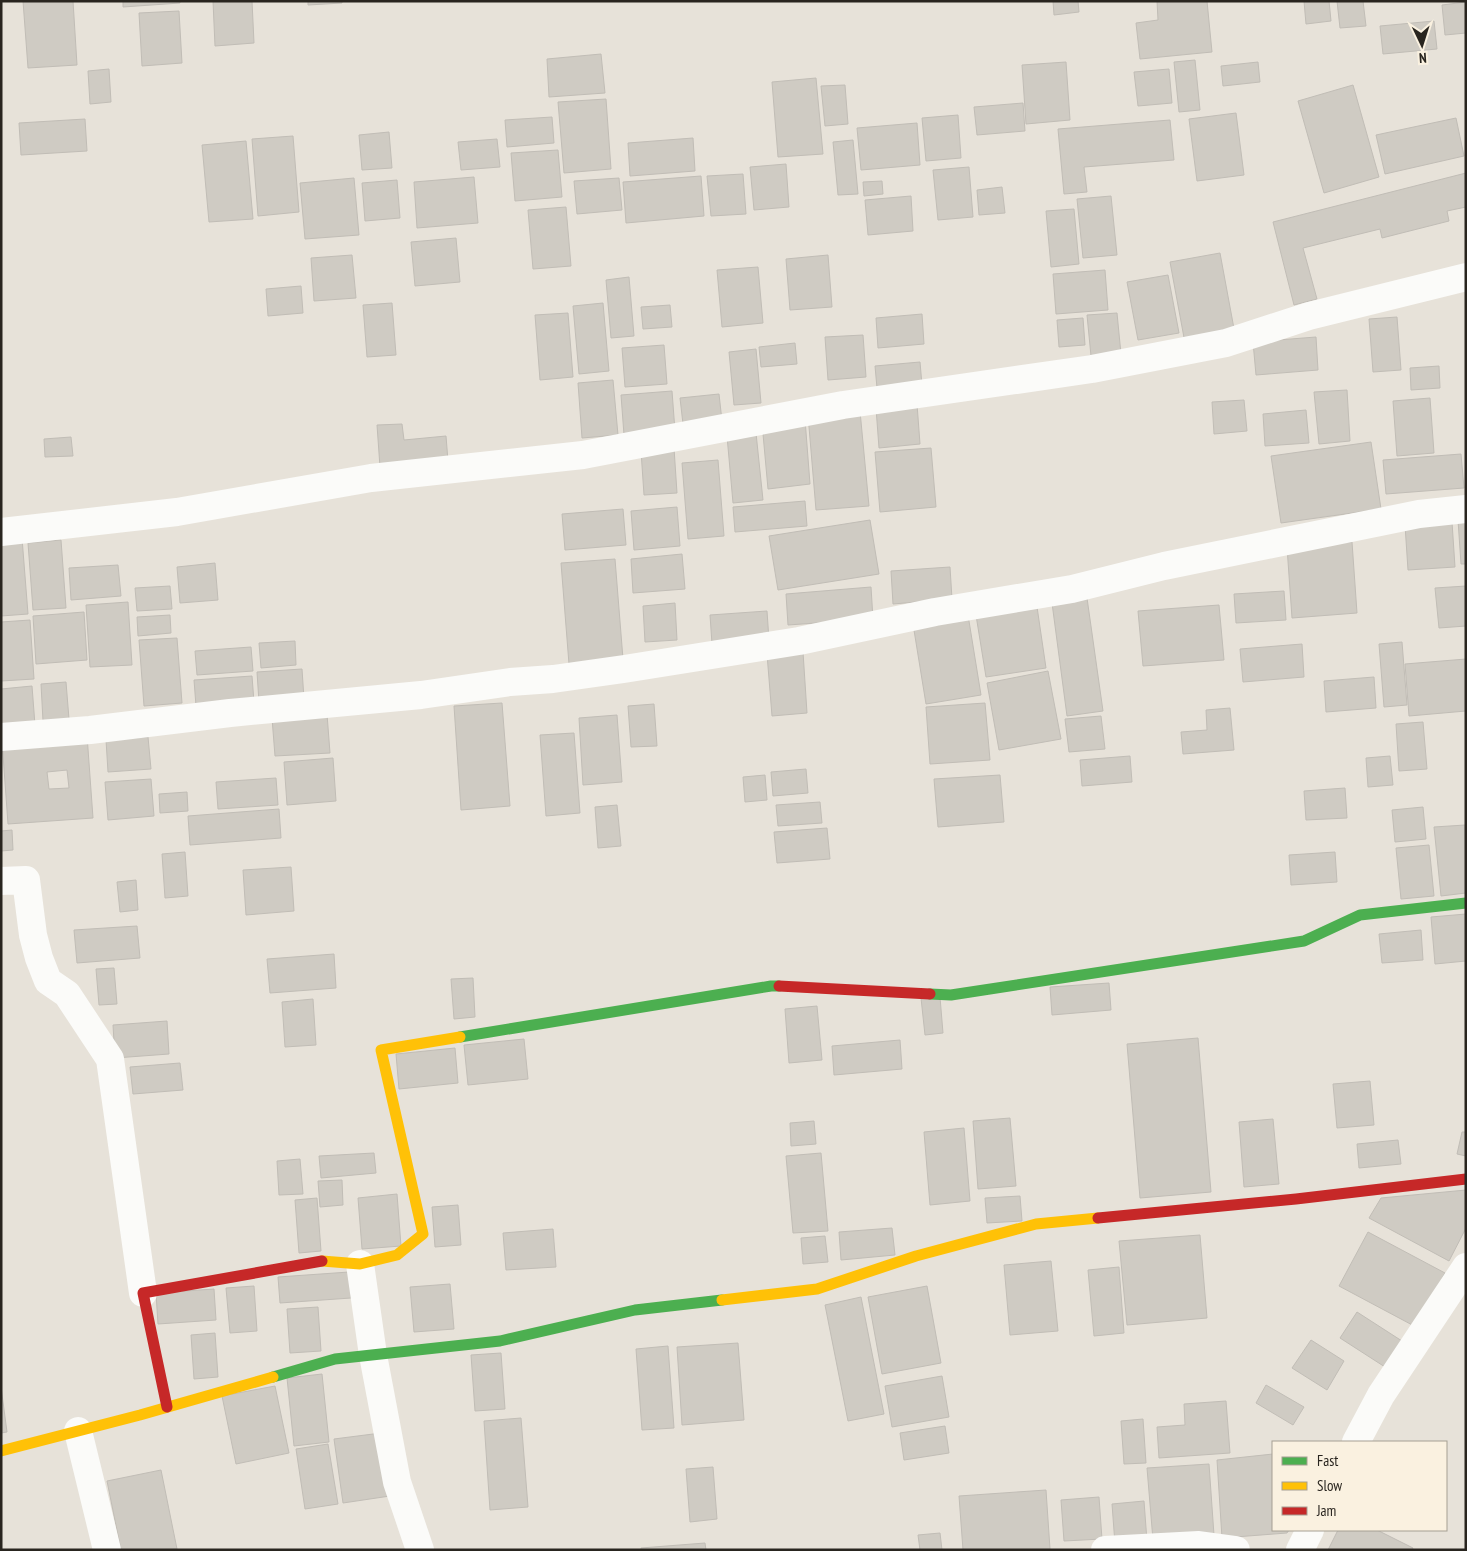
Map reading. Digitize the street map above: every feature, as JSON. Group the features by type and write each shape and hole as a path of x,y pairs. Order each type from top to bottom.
{"street":[{"path":"1,532 177,512 371,478 582,455 844,405 1092,370 1226,343 1309,316 1466,277"},
{"path":"1,737 90,730 230,713 421,695 510,682 553,679 624,669 798,641 935,612 1072,589 1164,566 1419,514 1466,509"},
{"path":"1,881 26,880 33,935 48,981 67,994 110,1058 143,1293 168,1407"},
{"path":"143,1293 322,1261 360,1264 397,1255 423,1234 381,1050 771,986 951,995 1304,941 1360,915 1466,904"},
{"path":"1,1452 335,1359 500,1342 635,1310 817,1289 916,1256 1036,1224 1296,1199 1466,1178"},
{"path":"360,1264 373,1355 397,1482 420,1550"},
{"path":"1357,1441 1381,1395 1466,1267"},
{"path":"78,1431 107,1550"},
{"path":"1300,1550 1310,1531"},
{"path":"1105,1550 1199,1545 1236,1550"}],"building":[{"path":"23,1 73,1 77,65 28,68"},
{"path":"123,1 180,1 180,3 123,7"},
{"path":"213,1 252,1 254,43 215,46"},
{"path":"308,1 342,1 342,3 308,5"},
{"path":"1053,1 1078,1 1079,12 1054,15"},
{"path":"1157,1 1207,1 1212,52 1140,59 1136,23 1158,20"},
{"path":"1304,1 1329,1 1331,21 1306,24"},
{"path":"1337,1 1363,1 1366,26 1340,28"},
{"path":"1466,2 1466,33 1445,35 1442,5"},
{"path":"179,11 182,63 142,66 139,13"},
{"path":"1434,21 1437,49 1383,54 1380,26"},
{"path":"601,54 605,93 549,97 547,59"},
{"path":"1195,60 1200,110 1179,112 1174,62"},
{"path":"1066,62 1070,120 1026,124 1022,65"},
{"path":"1258,62 1260,82 1223,86 1221,66"},
{"path":"109,69 111,102 90,104 88,71"},
{"path":"1169,69 1172,103 1138,106 1134,72"},
{"path":"816,78 823,154 778,157 772,82"},
{"path":"845,85 848,124 825,126 821,86"},
{"path":"1353,85 1379,177 1324,193 1298,101"},
{"path":"606,99 611,169 564,173 558,102"},
{"path":"1023,103 1025,131 977,135 974,107"},
{"path":"1236,113 1244,175 1197,181 1189,119"},
{"path":"958,115 961,158 926,161 922,118"},
{"path":"552,117 554,143 507,147 505,120"},
{"path":"1456,118 1464,156 1385,174 1376,135"},
{"path":"85,119 87,151 21,155 19,123"},
{"path":"1170,120 1174,160 1084,167 1087,192 1064,194 1058,129"},
{"path":"917,123 920,165 861,170 857,128"},
{"path":"389,132 392,168 362,170 359,135"},
{"path":"293,136 299,212 258,216 252,139"},
{"path":"693,138 695,171 630,176 628,143"},
{"path":"497,139 500,167 461,170 458,142"},
{"path":"853,140 858,194 838,195 833,142"},
{"path":"246,141 253,219 209,222 202,145"},
{"path":"558,150 562,197 515,201 511,153"},
{"path":"786,164 789,207 754,210 750,167"},
{"path":"969,167 973,217 938,220 933,170"},
{"path":"1466,173 1466,207 1447,211 1449,221 1382,238 1380,229 1303,248 1317,299 1294,305 1273,222"},
{"path":"743,174 746,214 711,216 707,176"},
{"path":"701,176 704,216 626,223 623,182"},
{"path":"474,177 478,223 417,228 414,182"},
{"path":"354,178 359,235 305,239 300,183"},
{"path":"619,178 622,210 577,214 574,181"},
{"path":"397,180 400,218 365,221 362,183"},
{"path":"882,181 883,194 864,196 863,182"},
{"path":"1002,187 1005,213 979,215 977,190"},
{"path":"911,196 913,231 868,235 865,200"},
{"path":"1111,196 1117,255 1083,258 1077,199"},
{"path":"566,207 571,266 533,269 528,210"},
{"path":"1074,209 1079,264 1051,267 1046,211"},
{"path":"456,238 460,282 415,286 411,242"},
{"path":"1220,253 1235,334 1185,343 1170,262"},
{"path":"352,255 356,298 314,301 311,258"},
{"path":"828,255 832,307 790,310 786,259"},
{"path":"758,267 763,323 722,327 717,270"},
{"path":"1105,270 1108,310 1056,314 1053,274"},
{"path":"1168,275 1179,333 1138,340 1127,282"},
{"path":"629,277 634,336 611,338 606,280"},
{"path":"301,286 303,313 268,316 266,289"},
{"path":"392,303 396,355 367,357 363,305"},
{"path":"603,303 609,371 579,374 573,306"},
{"path":"670,305 672,327 643,329 641,307"},
{"path":"568,313 573,377 540,380 535,315"},
{"path":"1117,313 1121,354 1091,356 1087,315"},
{"path":"922,314 924,344 878,348 876,318"},
{"path":"1397,317 1401,370 1373,372 1369,319"},
{"path":"1083,318 1085,345 1059,347 1057,320"},
{"path":"863,335 866,377 828,380 825,337"},
{"path":"1316,337 1318,370 1256,375 1253,342"},
{"path":"795,343 797,364 761,367 759,347"},
{"path":"664,345 667,384 625,387 622,348"},
{"path":"756,349 761,403 734,405 729,352"},
{"path":"920,362 922,385 877,388 875,366"},
{"path":"1439,366 1440,388 1411,390 1410,368"},
{"path":"613,380 618,435 582,438 578,383"},
{"path":"1347,390 1350,441 1319,444 1314,392"},
{"path":"672,391 675,431 624,435 621,395"},
{"path":"719,394 722,421 683,424 680,398"},
{"path":"1430,398 1434,453 1397,456 1393,401"},
{"path":"1244,400 1247,431 1214,434 1212,402"},
{"path":"917,404 920,444 879,448 876,408"},
{"path":"1306,410 1309,443 1265,446 1263,414"},
{"path":"860,411 869,506 816,510 808,415"},
{"path":"805,419 810,484 768,489 762,423"},
{"path":"402,424 404,440 446,436 448,461 380,467 377,425"},
{"path":"756,433 763,500 733,503 727,436"},
{"path":"71,437 73,456 45,457 44,439"},
{"path":"1371,442 1381,509 1281,523 1271,456"},
{"path":"674,448 677,493 644,495 641,451"},
{"path":"931,448 936,507 880,512 875,452"},
{"path":"1461,454 1464,488 1386,494 1383,460"},
{"path":"718,460 724,536 688,539 682,463"},
{"path":"805,501 807,526 735,532 733,507"},
{"path":"677,507 680,546 634,550 631,511"},
{"path":"623,509 626,545 565,550 562,514"},
{"path":"870,520 879,574 778,590 769,536"},
{"path":"1458,520 1466,520 1466,564 1461,564"},
{"path":"1452,522 1455,567 1408,570 1405,525"},
{"path":"22,538 28,614 1,616 1,539"},
{"path":"61,540 66,608 33,610 28,543"},
{"path":"1352,542 1357,613 1292,618 1287,547"},
{"path":"682,554 685,589 633,593 631,559"},
{"path":"615,559 623,659 569,664 561,563"},
{"path":"215,563 218,600 180,603 177,567"},
{"path":"118,565 121,596 71,600 69,568"},
{"path":"950,567 952,599 893,604 891,571"},
{"path":"170,586 172,609 137,611 135,588"},
{"path":"1466,586 1466,626 1439,628 1435,588"},
{"path":"871,587 873,619 788,625 786,594"},
{"path":"1284,591 1286,620 1236,623 1234,594"},
{"path":"1087,598 1103,711 1067,716 1052,603"},
{"path":"1036,600 1046,668 986,677 975,609"},
{"path":"128,602 132,665 90,667 86,605"},
{"path":"675,603 677,640 645,642 643,606"},
{"path":"1219,605 1224,660 1143,666 1138,611"},
{"path":"767,611 769,640 712,644 710,615"},
{"path":"84,612 87,660 36,664 33,616"},
{"path":"170,615 171,633 138,636 137,617"},
{"path":"968,615 981,695 926,704 913,624"},
{"path":"30,620 34,679 1,681 1,622"},
{"path":"177,638 182,703 144,706 139,640"},
{"path":"295,641 296,665 261,668 259,643"},
{"path":"1402,642 1407,705 1384,707 1379,644"},
{"path":"1302,644 1304,677 1243,682 1240,649"},
{"path":"251,647 253,671 197,675 195,651"},
{"path":"803,652 807,713 772,716 767,654"},
{"path":"1466,659 1466,711 1409,716 1405,664"},
{"path":"302,669 304,699 259,702 257,672"},
{"path":"1048,671 1061,739 999,750 987,683"},
{"path":"252,676 254,702 196,706 194,680"},
{"path":"1374,677 1376,708 1326,712 1324,681"},
{"path":"66,682 69,719 43,721 41,684"},
{"path":"32,686 35,725 1,727 1,689"},
{"path":"502,703 510,806 461,810 454,706"},
{"path":"985,703 990,760 930,764 926,707"},
{"path":"654,704 657,746 631,747 628,706"},
{"path":"1230,708 1234,750 1183,754 1181,732 1207,730 1206,710"},
{"path":"327,714 330,753 275,756 272,718"},
{"path":"617,715 622,782 583,785 579,718"},
{"path":"1101,716 1105,749 1069,752 1065,719"},
{"path":"1423,722 1427,769 1399,771 1396,724"},
{"path":"574,733 580,813 546,816 540,735"},
{"path":"87,735 93,818 8,824 2,741","holes":["67,770 69,788 49,789 47,772"]},
{"path":"148,737 151,769 108,772 106,740"},
{"path":"1130,756 1132,782 1082,786 1080,760"},
{"path":"1390,756 1393,785 1368,787 1366,758"},
{"path":"333,758 336,801 287,805 284,762"},
{"path":"806,769 808,793 773,796 771,772"},
{"path":"765,775 767,800 745,802 743,777"},
{"path":"1000,775 1004,822 938,827 934,779"},
{"path":"276,778 278,805 218,809 216,782"},
{"path":"151,779 154,816 108,820 105,782"},
{"path":"1345,788 1347,818 1306,820 1304,791"},
{"path":"187,792 188,811 160,813 159,794"},
{"path":"820,802 822,823 778,826 776,805"},
{"path":"617,805 621,846 598,848 595,807"},
{"path":"1423,807 1426,839 1395,842 1392,810"},
{"path":"279,809 281,838 190,845 188,816"},
{"path":"1465,825 1466,893 1441,896 1434,827"},
{"path":"827,828 830,859 777,863 774,832"},
{"path":"12,830 13,850 1,851 1,831"},
{"path":"1429,845 1434,896 1401,899 1396,848"},
{"path":"185,852 188,896 165,898 162,854"},
{"path":"1335,852 1337,882 1291,885 1289,855"},
{"path":"291,867 294,911 246,915 243,870"},
{"path":"136,880 138,910 120,912 117,882"},
{"path":"1466,914 1466,961 1435,964 1431,917"},
{"path":"137,926 140,958 77,963 74,930"},
{"path":"1421,930 1423,960 1382,963 1379,934"},
{"path":"334,954 336,988 270,993 267,959"},
{"path":"114,968 117,1004 99,1005 96,969"},
{"path":"473,978 475,1017 454,1019 451,979"},
{"path":"1109,983 1111,1010 1052,1015 1050,987"},
{"path":"940,997 943,1033 925,1035 921,998"},
{"path":"313,999 316,1045 285,1047 282,1002"},
{"path":"817,1006 822,1060 789,1063 785,1009"},
{"path":"167,1021 169,1054 115,1058 113,1025"},
{"path":"1198,1038 1211,1192 1140,1198 1127,1044"},
{"path":"524,1039 528,1079 468,1085 464,1045"},
{"path":"900,1040 902,1069 834,1075 832,1046"},
{"path":"455,1048 458,1083 399,1089 396,1054"},
{"path":"180,1063 183,1090 133,1094 130,1067"},
{"path":"1370,1081 1374,1125 1337,1128 1333,1084"},
{"path":"1010,1118 1016,1186 978,1189 973,1121"},
{"path":"1273,1119 1279,1184 1244,1187 1239,1122"},
{"path":"814,1121 816,1144 791,1146 790,1123"},
{"path":"964,1128 970,1201 930,1205 924,1132"},
{"path":"1462,1132 1466,1132 1466,1156 1457,1154"},
{"path":"1398,1140 1401,1164 1359,1168 1357,1144"},
{"path":"374,1153 376,1173 321,1178 319,1156"},
{"path":"821,1153 828,1231 793,1233 786,1156"},
{"path":"300,1159 303,1194 279,1195 277,1161"},
{"path":"342,1180 343,1205 320,1207 318,1181"},
{"path":"1466,1190 1466,1228 1449,1261 1369,1218 1381,1198"},
{"path":"397,1194 401,1246 362,1249 358,1198"},
{"path":"1020,1196 1022,1221 987,1223 985,1198"},
{"path":"317,1198 321,1251 299,1253 295,1200"},
{"path":"458,1205 461,1245 435,1247 432,1207"},
{"path":"892,1228 895,1255 841,1260 839,1232"},
{"path":"553,1229 556,1267 506,1270 503,1233"},
{"path":"1368,1232 1445,1273 1416,1327 1339,1286"},
{"path":"1200,1235 1207,1318 1127,1325 1119,1241"},
{"path":"825,1236 828,1262 803,1264 801,1238"},
{"path":"1051,1261 1058,1331 1010,1335 1004,1265"},
{"path":"1119,1267 1124,1333 1094,1336 1088,1270"},
{"path":"349,1272 351,1298 280,1303 278,1277"},
{"path":"450,1284 454,1329 414,1332 410,1287"},
{"path":"254,1286 257,1331 230,1333 226,1288"},
{"path":"927,1286 941,1363 882,1374 868,1297"},
{"path":"214,1289 216,1320 158,1324 156,1293"},
{"path":"861,1297 884,1414 848,1421 825,1305"},
{"path":"318,1307 321,1351 290,1353 287,1309"},
{"path":"1357,1312 1402,1341 1385,1367 1340,1338"},
{"path":"215,1333 218,1377 194,1379 191,1335"},
{"path":"1311,1340 1344,1361 1327,1390 1292,1368"},
{"path":"738,1343 744,1420 682,1425 677,1347"},
{"path":"668,1346 674,1428 642,1430 636,1349"},
{"path":"501,1353 505,1409 475,1411 471,1355"},
{"path":"322,1374 329,1442 294,1446 287,1378"},
{"path":"942,1376 949,1417 892,1427 885,1386"},
{"path":"1266,1385 1304,1407 1293,1425 1256,1403"},
{"path":"275,1386 289,1453 236,1464 222,1396"},
{"path":"1,1387 7,1432 1,1433"},
{"path":"1226,1401 1230,1453 1159,1458 1157,1427 1185,1425 1184,1404"},
{"path":"521,1418 528,1507 490,1510 484,1421"},
{"path":"1143,1419 1146,1463 1124,1464 1121,1421"},
{"path":"945,1426 949,1453 904,1460 900,1433"},
{"path":"381,1433 390,1496 343,1503 334,1439"},
{"path":"328,1444 338,1504 305,1509 296,1449"},
{"path":"1272,1454 1272,1531 1288,1531 1287,1533 1222,1538 1217,1460"},
{"path":"1209,1464 1214,1535 1153,1540 1147,1468"},
{"path":"713,1467 717,1519 690,1522 686,1469"},
{"path":"161,1470 177,1549 121,1550 107,1481"},
{"path":"1046,1490 1050,1549 963,1550 959,1496"},
{"path":"1099,1497 1102,1539 1064,1541 1061,1500"},
{"path":"1144,1501 1147,1541 1115,1544 1112,1504"},
{"path":"1338,1531 1379,1531 1413,1548 1412,1550 1328,1550"},
{"path":"940,1533 942,1550 920,1550 918,1535"},
{"path":"705,1543 706,1550 641,1550 641,1548"}],"traffic: fast":[{"path":"930,994 951,995 1304,941 1360,915 1466,903"},
{"path":"460,1037 779,986"},
{"path":"273,1377 335,1359 500,1341 635,1310 722,1300"}],"traffic: slow":[{"path":"322,1261 360,1264 397,1255 423,1234 381,1050 460,1037"},
{"path":"722,1300 817,1289 916,1256 1036,1224 1098,1218"},
{"path":"1,1451 140,1415 273,1377"}],"traffic: jam":[{"path":"779,986 930,994"},
{"path":"1098,1218 1296,1199 1466,1179"},
{"path":"167,1407 143,1293 322,1261"}]}
